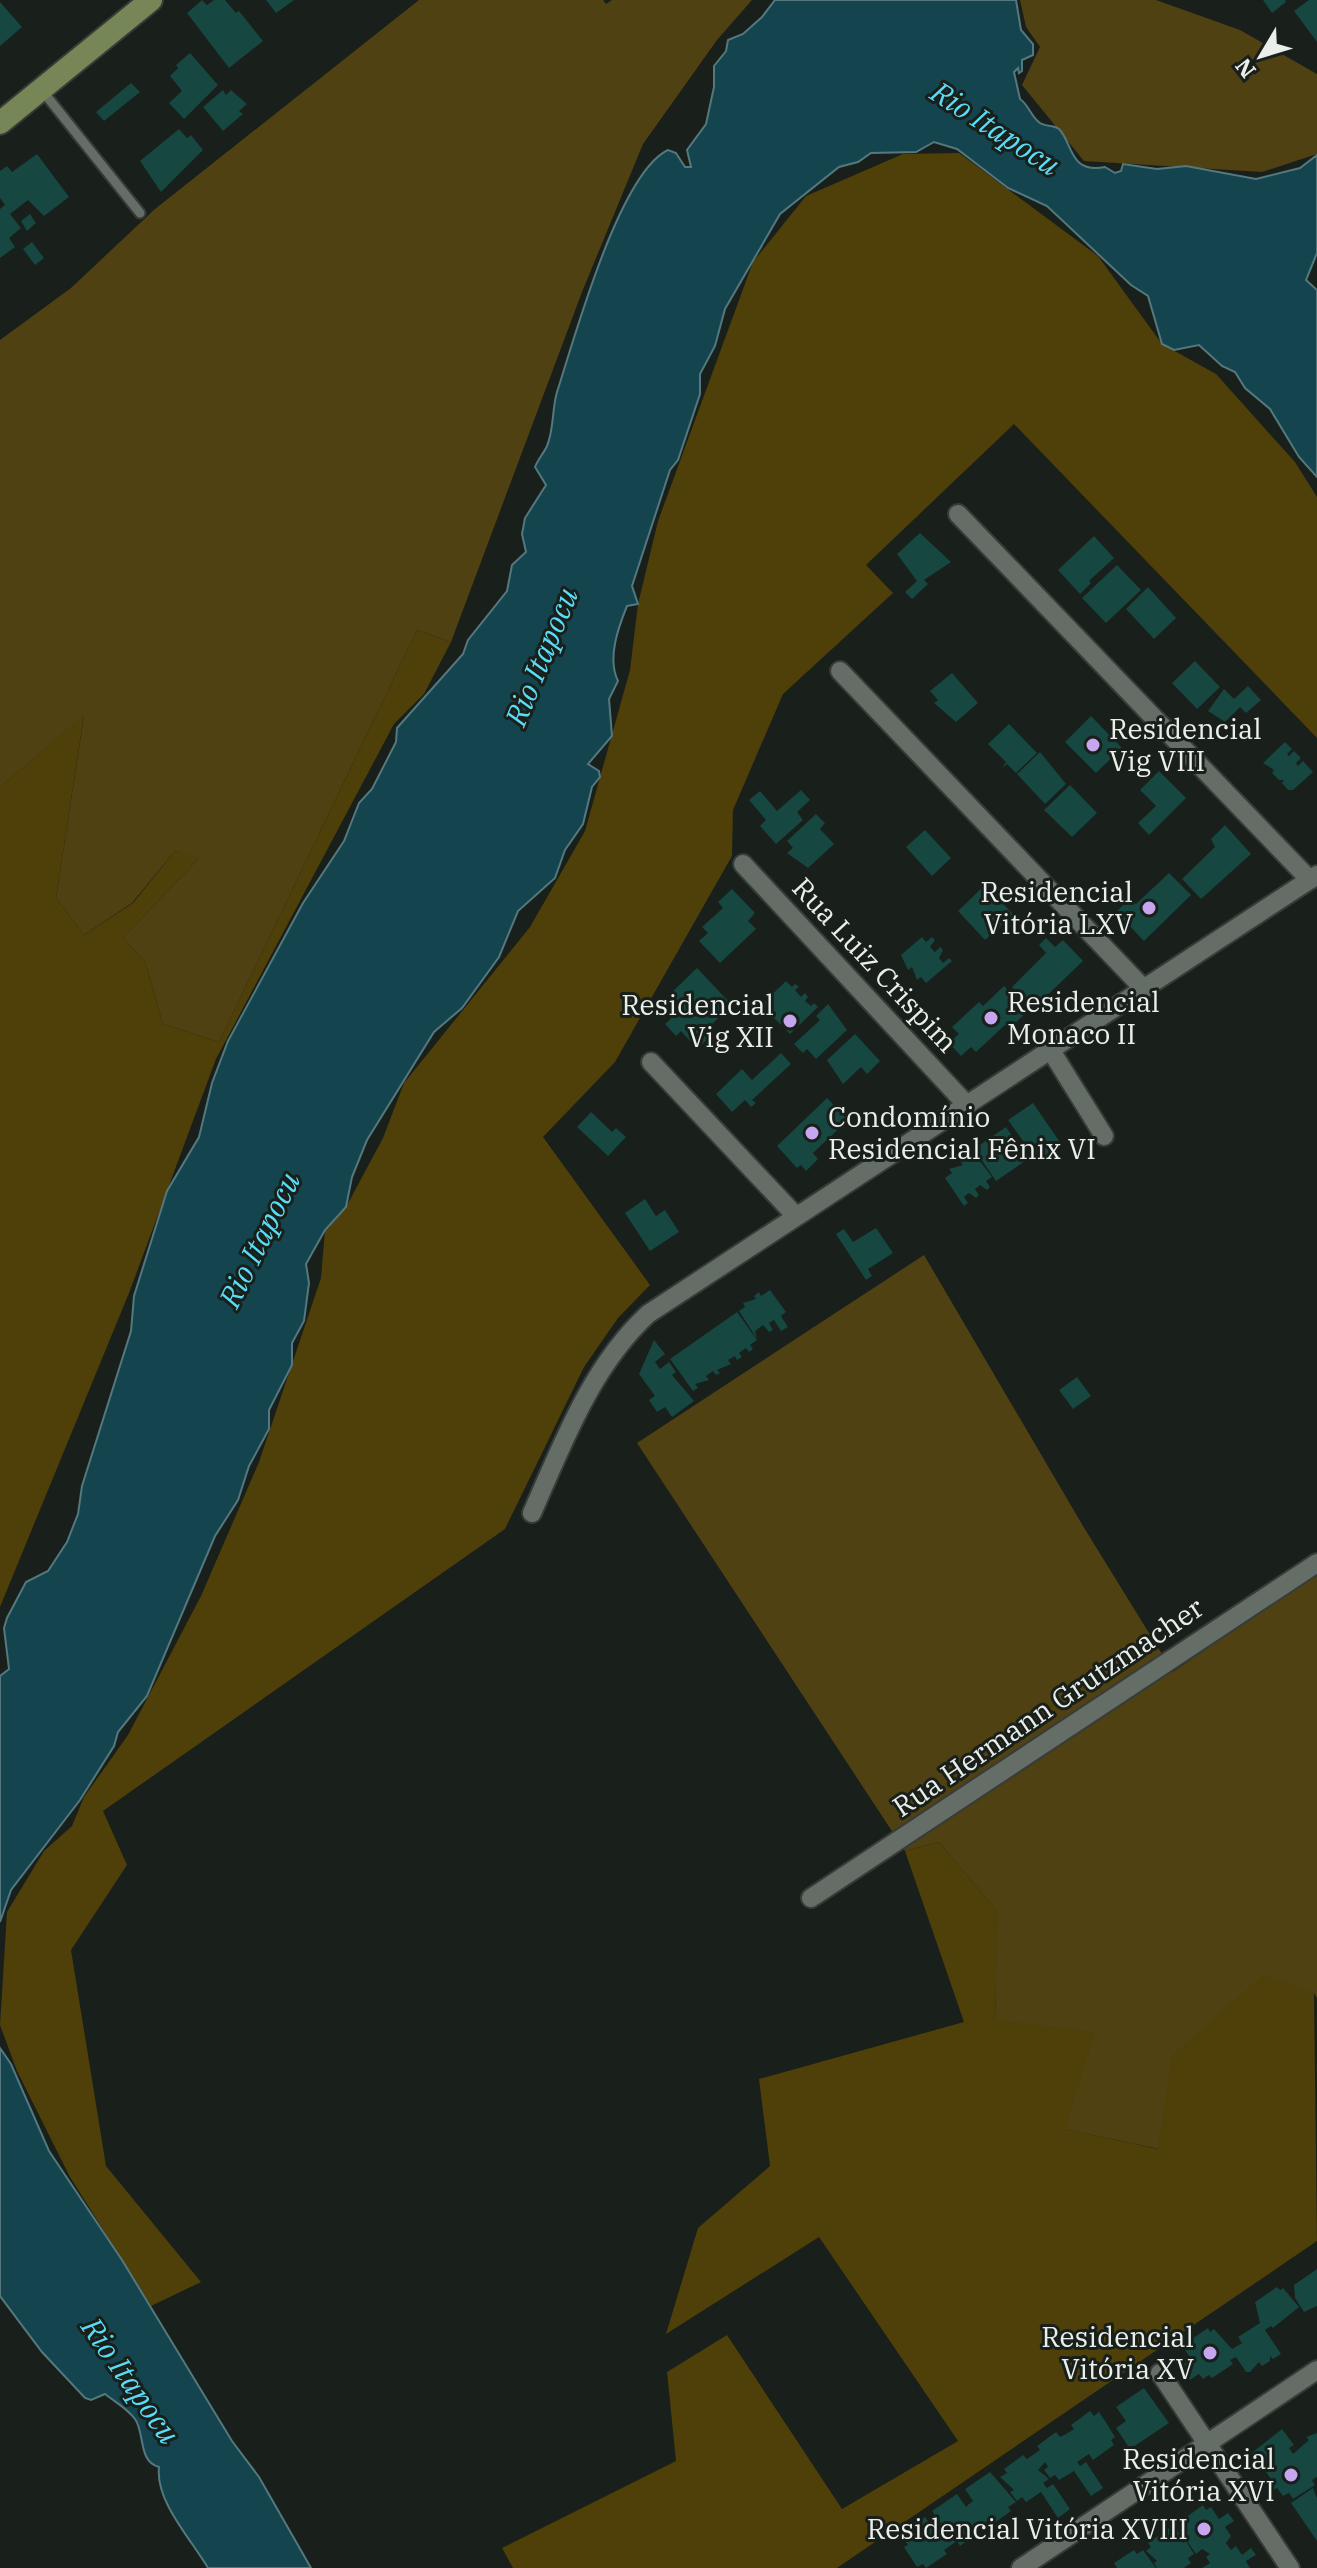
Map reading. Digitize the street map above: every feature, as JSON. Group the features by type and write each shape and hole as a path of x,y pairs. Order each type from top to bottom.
{"main road":[{"path":"0,123 151,0"}],"street":[{"path":"532,1513 598,1374 625,1335 674,1295 1314,878 958,514"},
{"path":"840,671 1143,988"},
{"name":"Rua Luiz Crispim","path":"743,864 966,1104"},
{"path":"1050,1049 1104,1136"},
{"path":"651,1062 795,1215"},
{"name":"Rua Hermann Grutzmacher","path":"811,1898 1317,1563"},
{"path":"1021,2568 1317,2370"},
{"path":"1160,2373 1290,2568"}],"lane":[{"path":"41,89 140,213"}],"shaded area":[{"path":"419,0 603,0 606,4 612,0 752,0 717,40 643,144 582,292 451,642 417,630 219,1042 163,1024 145,962 123,938 198,859 175,851 132,903 84,935 56,898 84,716 0,787 0,340 71,288 155,209"},
{"path":"1020,0 1156,0 1240,30 1317,74 1317,154 1262,172 1084,161 1022,85 1040,47 1026,27"},
{"path":"959,153 1098,256 1162,344 1216,374 1295,462 1317,497 1317,738 1014,424 866,565 893,593 783,694 733,810 732,856 615,1062 543,1137 650,1285 618,1318 584,1367 505,1529 103,1811 127,1865 71,1950 106,2166 201,2282 151,2306 70,2177 17,2071 0,2025 7,1912 44,1851 72,1826 84,1797 128,1735 201,1596 259,1462 321,1278 325,1230 346,1207 383,1138 404,1083 530,927 585,831 630,670 638,604 658,521 753,262 806,196 903,154"},
{"path":"417,630 451,642 424,694 394,724 216,1059 129,1293 0,1607 0,787 84,715 56,898 84,935 133,903 175,851 199,858 123,938 145,962 163,1024 219,1042"},
{"path":"924,1255 1083,1526 1173,1672 1317,1572 1317,1998 1314,1993 1159,2149 1064,2129 995,2021 997,1911 939,1842 905,1851 637,1443"},
{"path":"939,1842 998,1912 995,2020 1095,2032 1065,2129 1158,2149 1172,2056 1263,1975 1314,1993 1317,2241 837,2568 513,2568 502,2548 676,2461 667,2372 727,2335 842,2509 958,2441 819,2237 666,2334 698,2228 770,2166 759,2079 964,2022 905,1851"}],"water":[{"name":"Rio Itapocu","path":"775,0 1016,0 1021,30 1033,44 1033,55 1022,60 1022,71 1019,73 1018,68 1014,72 1020,99 1040,123 1059,129 1078,162 1085,166 1105,167 1115,173 1121,171 1123,164 1157,169 1186,166 1256,179 1300,168 1317,155 1317,253 1306,280 1317,290 1317,477 1299,457 1270,409 1245,388 1235,372 1222,366 1199,345 1174,350 1162,344 1148,296 1131,285 1047,206 1008,188 957,149 934,142 916,152 871,153 858,162 839,167 780,214 725,309 715,346 700,374 700,394 678,460 670,470 632,586 638,604 627,606 617,634 614,663 618,681 609,699 612,736 588,764 599,771 600,777 592,787 583,824 565,850 555,878 518,911 499,957 462,1008 434,1032 367,1140 352,1177 346,1207 325,1230 306,1264 309,1283 304,1321 292,1343 292,1365 269,1410 269,1429 249,1466 238,1500 215,1536 147,1696 118,1732 114,1746 80,1800 11,1890 0,1922 0,1676 9,1669 4,1628 26,1582 48,1571 67,1542 78,1514 82,1486 131,1331 134,1296 167,1191 199,1137 212,1083 228,1041 303,903 344,841 359,803 372,789 396,742 397,728 463,654 468,640 507,591 512,565 526,552 522,534 525,518 546,485 535,467 549,440 557,392 600,260 632,190 650,165 668,150 676,153 685,167 691,167 687,150 706,124 714,87 714,66 726,51 728,40 743,34"},
{"name":"Rio Itapocu","path":"0,2048 11,2064 49,2151 122,2260 232,2441 259,2477 311,2568 208,2568 168,2506 159,2480 159,2467 152,2464 145,2453 135,2419 105,2394 91,2400 85,2398 42,2352 0,2296"}],"building":[{"path":"202,0 207,5 214,0 225,0 236,13 239,11 263,41 229,68 187,13"},
{"path":"266,0 294,0 276,13"},
{"path":"1263,0 1285,0 1286,2 1272,13"},
{"path":"1309,0 1317,0 1317,42 1294,11"},
{"path":"0,2 22,27 0,46"},
{"path":"190,53 218,85 184,119 169,103 182,91 170,76 178,68 176,65"},
{"path":"131,83 140,92 104,121 96,112"},
{"path":"223,90 226,95 231,90 247,104 239,111 243,114 223,131 203,107"},
{"path":"179,129 187,138 191,135 203,150 161,192 140,161"},
{"path":"37,154 69,197 44,216 28,200 10,214 21,228 9,238 15,247 0,258 0,209 5,205 0,198 0,171 7,166 12,172"},
{"path":"30,214 36,223 27,231 21,221"},
{"path":"32,242 44,258 35,265 23,249"},
{"path":"920,533 951,562 924,580 928,584 912,599 905,592 917,581 897,554"},
{"path":"1094,536 1114,558 1080,594 1058,570"},
{"path":"1117,565 1141,590 1106,623 1082,598"},
{"path":"1148,587 1176,618 1154,639 1126,609"},
{"path":"1195,661 1220,687 1197,709 1172,683"},
{"path":"952,673 978,703 956,722 934,703 938,700 930,691"},
{"path":"1248,686 1261,700 1246,713 1240,707 1225,722 1208,711 1224,689 1234,699"},
{"name":"Residencial Vig VIII","path":"1091,716 1122,748 1096,773 1065,742"},
{"path":"1009,724 1037,753 1016,773 1007,764 1002,768 1006,762 988,744"},
{"path":"1285,742 1292,749 1287,754 1289,756 1294,751 1301,758 1296,763 1298,766 1303,761 1313,772 1293,790 1288,790 1282,783 1284,780 1279,780 1272,773 1274,770 1263,763"},
{"path":"1040,752 1066,784 1045,804 1017,774"},
{"path":"1159,771 1186,798 1149,835 1138,823 1156,806 1140,790"},
{"path":"1070,785 1097,813 1072,837 1044,810"},
{"path":"801,790 810,800 797,812 803,820 776,844 760,826 766,820 749,800 760,791 777,811"},
{"path":"816,814 825,823 820,829 834,844 808,868 787,853 793,848 787,841"},
{"path":"1225,825 1251,854 1201,899 1182,879 1215,847 1211,839"},
{"path":"925,830 951,858 932,876 906,847"},
{"name":"Residencial Vitória LXV","path":"1169,873 1191,895 1144,941 1116,912 1130,898 1136,904"},
{"path":"985,885 1013,914 985,940 958,911"},
{"path":"732,889 755,913 748,921 756,929 720,963 699,941 708,933 702,927 723,908 718,902"},
{"path":"922,937 926,942 932,937 935,940 930,947 935,952 940,947 943,950 939,958 943,963 949,958 952,961 926,983 921,977 917,980 912,967 908,970 901,955"},
{"path":"1046,938 1055,947 1063,940 1083,961 1033,1009 1012,987 1046,953 1039,945"},
{"path":"697,968 732,1005 708,1028 714,1033 697,1049 681,1031 676,1036 665,1024 681,1009 668,996"},
{"name":"Residencial Vig XII","path":"786,981 792,987 795,984 799,987 795,990 801,997 805,993 808,997 805,1001 811,1006 814,1003 818,1007 790,1034 761,1005"},
{"name":"Residencial Monaco II","path":"1004,986 1028,1011 1009,1029 1005,1025 976,1052 971,1047 961,1056 949,1043 959,1034 952,1027 979,1002 983,1006"},
{"path":"828,1004 847,1030 816,1059 807,1049 803,1053 794,1044 820,1020 816,1016"},
{"path":"855,1034 880,1061 867,1074 861,1067 843,1084 827,1060"},
{"path":"781,1053 791,1064 752,1100 756,1103 751,1107 745,1100 732,1112 716,1094 742,1069 752,1080"},
{"name":"Condomínio Residencial Fênix VI","path":"827,1098 848,1120 813,1153 818,1159 806,1171 801,1165 797,1168 777,1146"},
{"path":"1033,1103 1062,1145 1038,1162 1008,1120"},
{"path":"591,1112 612,1132 616,1128 626,1137 608,1156 577,1127"},
{"path":"1006,1127 1028,1159 996,1181 974,1149"},
{"path":"976,1156 992,1177 986,1181 990,1187 987,1190 980,1185 975,1189 979,1195 976,1198 969,1193 964,1197 968,1203 964,1206 945,1178 952,1173 949,1169 963,1165 960,1161 965,1158 968,1162"},
{"path":"645,1199 656,1216 665,1210 679,1232 650,1251 625,1213"},
{"path":"876,1228 893,1253 868,1269 872,1276 866,1280 836,1234 844,1229 853,1242"},
{"path":"770,1290 786,1312 781,1316 788,1327 781,1331 774,1320 769,1323 773,1330 769,1332 763,1325 755,1331 757,1339 739,1311 745,1307 743,1303 756,1299 754,1296 759,1292 761,1296"},
{"path":"737,1312 757,1340 750,1345 753,1349 749,1352 746,1348 739,1353 742,1357 737,1360 735,1356 728,1360 731,1364 717,1370 720,1373 716,1375 713,1371 706,1376 709,1380 695,1384 698,1388 693,1391 670,1359"},
{"path":"654,1340 665,1354 655,1362 660,1369 669,1362 676,1372 672,1375 694,1401 672,1417 665,1407 657,1412 649,1400 655,1396 639,1374"},
{"path":"1077,1377 1091,1396 1073,1409 1059,1390"},
{"path":"1317,2269 1317,2306 1304,2312 1295,2298 1294,2285"},
{"path":"1277,2287 1280,2290 1283,2288 1299,2307 1273,2328 1271,2326 1265,2330 1281,2354 1273,2359 1270,2356 1270,2361 1262,2366 1259,2362 1250,2372 1246,2372 1236,2357 1230,2360 1233,2364 1212,2378 1209,2375 1203,2379 1199,2374 1190,2380 1181,2366 1191,2359 1185,2350 1192,2346 1189,2341 1208,2328 1210,2332 1214,2329 1232,2349 1242,2343 1238,2337 1260,2323 1255,2302"},
{"path":"1144,2388 1169,2423 1130,2449 1116,2428 1126,2421 1116,2407"},
{"path":"1090,2411 1094,2416 1099,2412 1115,2437 1111,2440 1114,2445 1093,2460 1089,2454 1077,2462 1080,2466 1086,2462 1103,2488 1091,2496 1074,2471 1059,2480 1055,2475 1050,2478 1044,2470 1048,2467 1045,2462 1038,2470 1049,2479 1043,2483 1047,2488 1053,2484 1070,2509 1058,2518 1041,2492 1026,2502 1022,2497 1017,2501 1010,2492 1014,2490 1000,2477 1007,2473 1004,2469 1023,2455 1027,2459 1040,2450 1037,2446 1056,2432 1060,2437 1074,2429 1071,2425"},
{"path":"1282,2429 1294,2445 1289,2448 1293,2454 1309,2440 1306,2437 1317,2433 1317,2477 1312,2480 1315,2485 1293,2499 1289,2493 1283,2496 1277,2488 1269,2493 1265,2488 1273,2482 1266,2472 1272,2467 1268,2462 1258,2469 1249,2455"},
{"path":"990,2472 1016,2502 1008,2507 1011,2511 993,2524 990,2519 975,2529 978,2533 960,2546 957,2541 944,2550 947,2554 926,2568 923,2564 917,2567 900,2534 925,2517 933,2528 941,2523 932,2511 957,2494 966,2507 973,2501 965,2489"},
{"path":"1313,2488 1317,2498 1317,2541 1291,2503"},
{"name":"Residencial Vitória XVIII","path":"1203,2505 1206,2510 1211,2507 1219,2519 1228,2513 1234,2521 1225,2527 1231,2536 1226,2543 1231,2550 1236,2546 1242,2555 1251,2548 1256,2555 1246,2561 1250,2568 1202,2568 1210,2563 1206,2557 1210,2554 1202,2549 1196,2554 1180,2531 1186,2526 1185,2518"},
{"path":"1169,2528 1172,2532 1177,2529 1183,2543 1186,2541 1194,2554 1188,2558 1191,2563 1184,2568 1157,2568 1154,2563 1157,2561 1146,2551 1151,2547 1148,2543"},
{"path":"1134,2550 1137,2554 1143,2550 1156,2568 1117,2568 1114,2563"}],"place":[{"name":"Residencial Vig VIII","path":"1093,745"},
{"name":"Residencial Vitória LXV","path":"1149,908"},
{"name":"Residencial Monaco II","path":"991,1018"},
{"name":"Residencial Vig XII","path":"790,1021"},
{"name":"Condomínio Residencial Fênix VI","path":"812,1133"},
{"name":"Residencial Vitória XV","path":"1210,2353"},
{"name":"Residencial Vitória XVI","path":"1291,2475"},
{"name":"Residencial Vitória XVIII","path":"1204,2529"}]}
